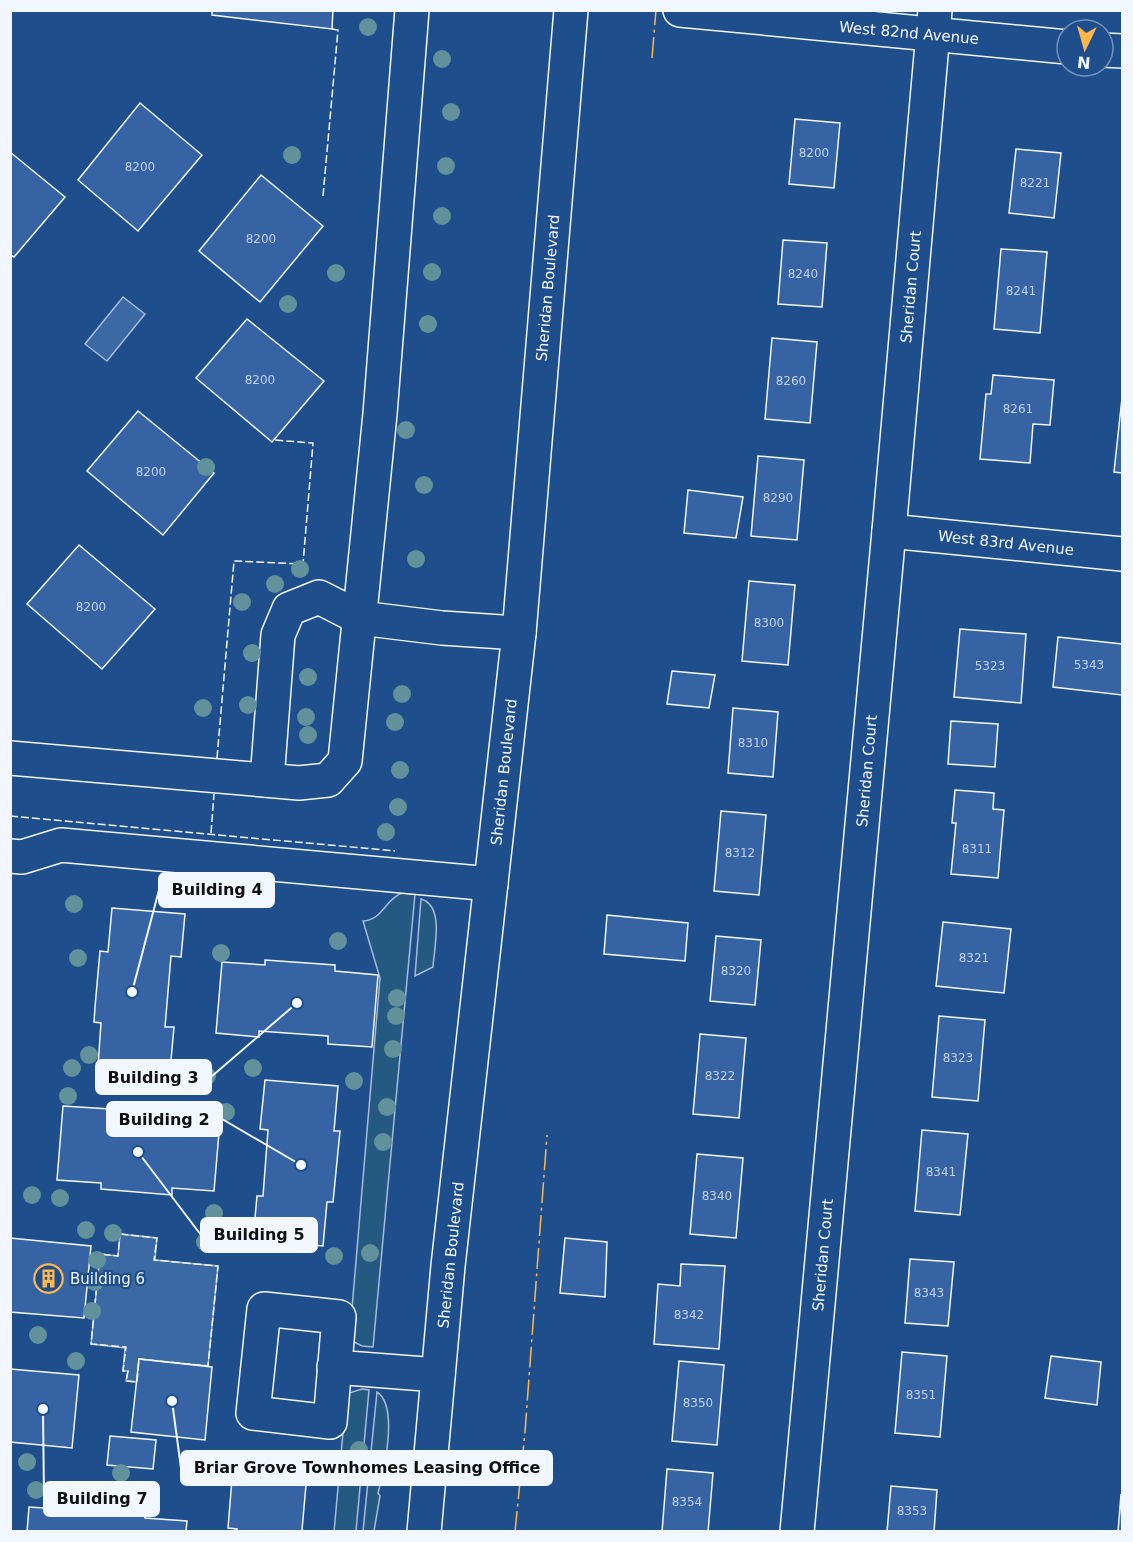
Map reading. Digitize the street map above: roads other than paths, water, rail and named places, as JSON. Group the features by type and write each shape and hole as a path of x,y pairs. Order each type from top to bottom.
{"street":[{"path":"10,758 299,783 328,780 345,761 380,414 412,10"},
{"name":"Sheridan Boulevard","path":"424,1532 448,1266 519,633 571,10"},
{"name":"West 82nd Avenue","path":"680,10 934,23 1055,45"},
{"name":"Sheridan Court","path":"797,1532 890,531 934,23"},
{"name":"West 83rd Avenue","path":"890,531 1122,554"},
{"path":"267,780 278,635 289,609 319,597 360,618 442,628 519,633"},
{"path":"10,856 22,857 61,845 491,884"},
{"path":"334,1367 438,1375"}],"place":[{"name":"Building 4","path":"132,992"},
{"name":"Building 3","path":"297,1003"},
{"name":"Building 5","path":"138,1152"},
{"name":"Building 2","path":"301,1165"},
{"name":"Building 6","path":"49,1279"},
{"name":"Briar Grove Townhomes Leasing Office","path":"172,1401"},
{"name":"Building 7","path":"43,1409"}]}
